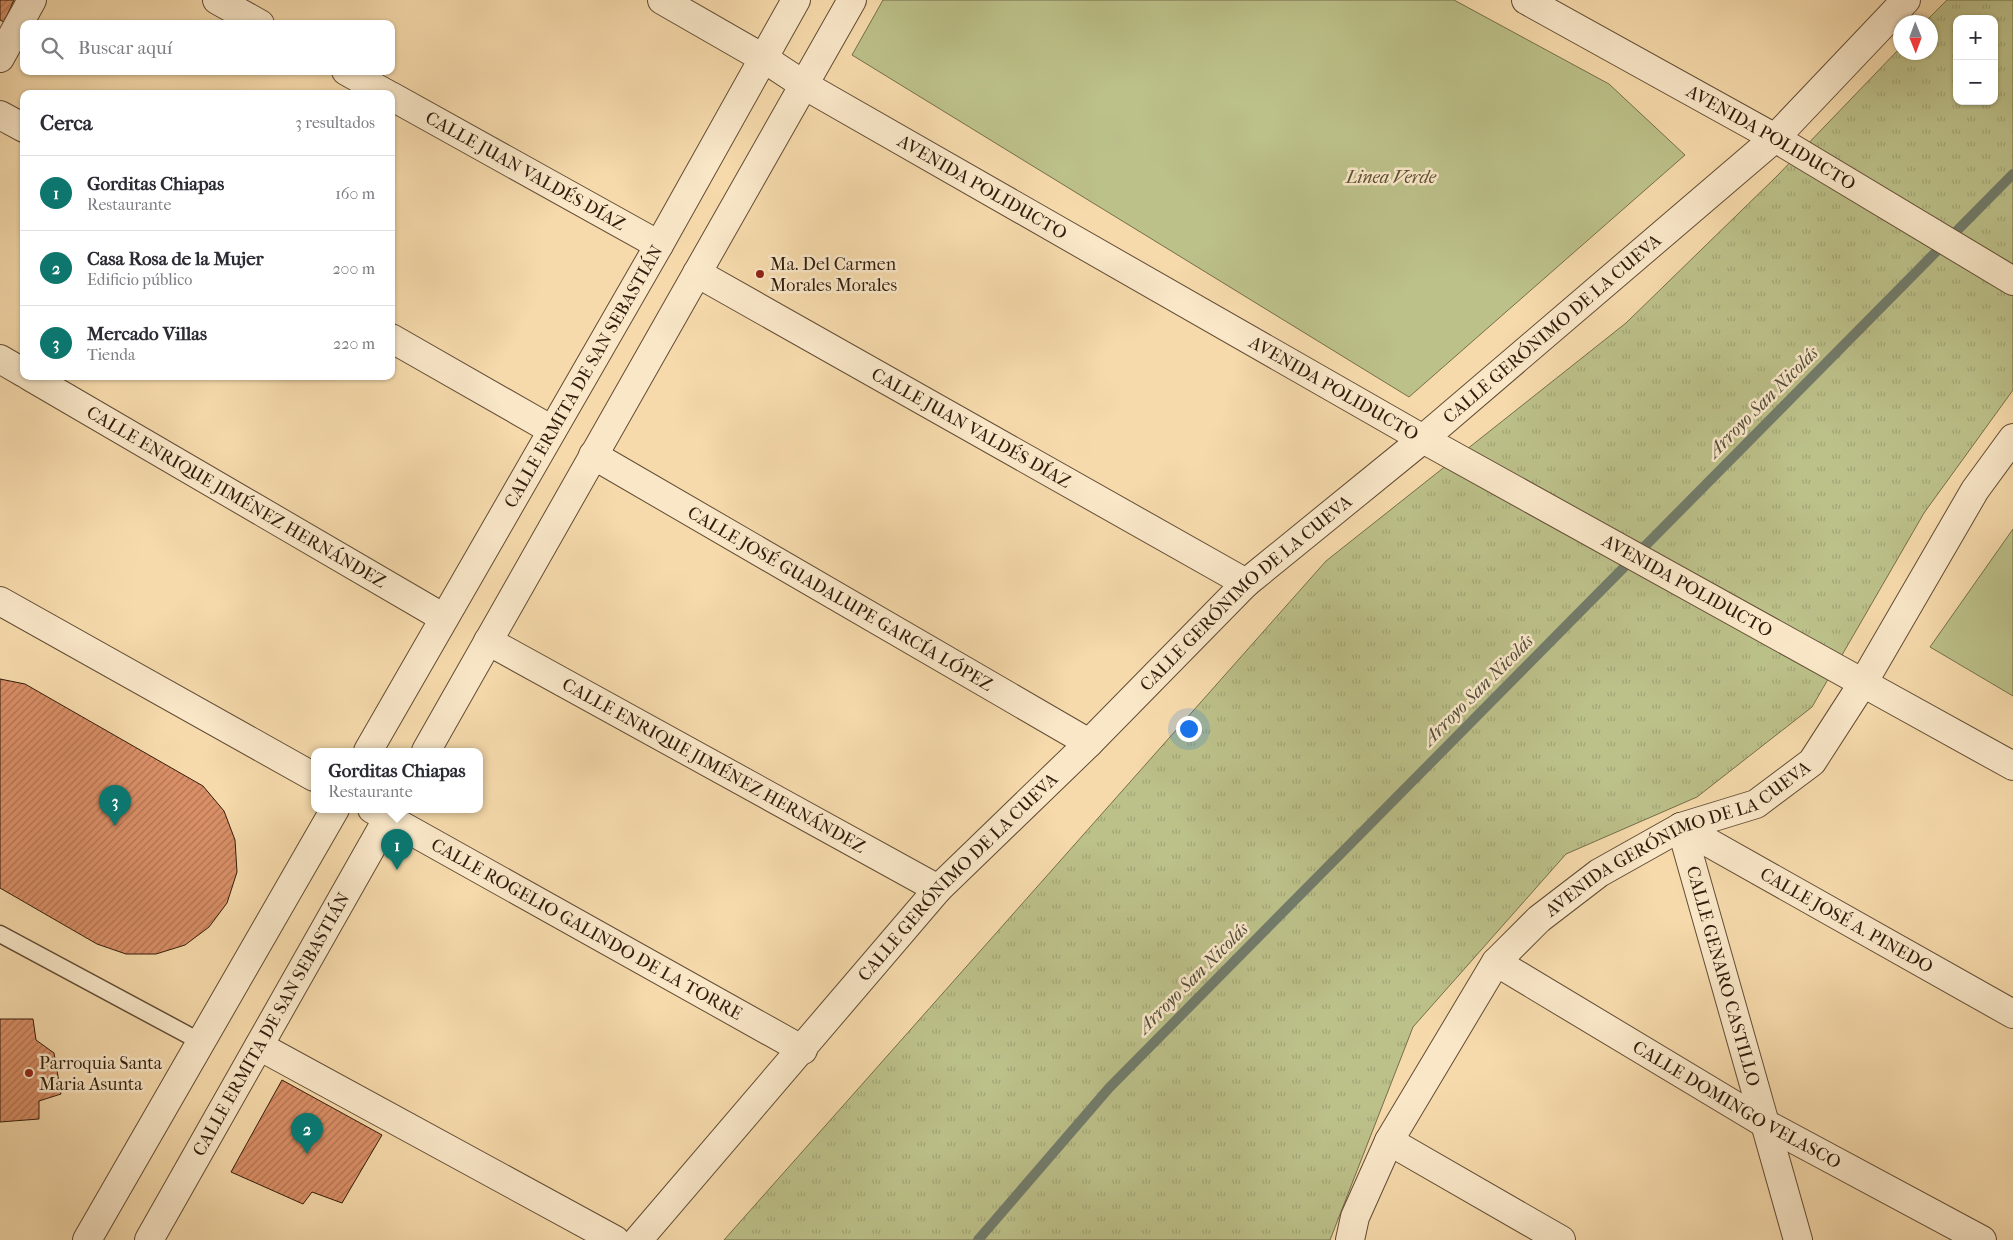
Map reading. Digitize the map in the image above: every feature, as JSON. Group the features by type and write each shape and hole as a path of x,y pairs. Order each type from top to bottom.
{"street":[{"path":"21,20 32,0"},
{"path":"217,0 253,20"},
{"name":"AVENIDA POLIDUCTO","path":"662,0 763,58 804,85 1423,439 2013,766"},
{"name":"CALLE ERMITA DE SAN SEBASTIÁN","path":"370,748 659,244 796,0"},
{"path":"428,748 852,0"},
{"name":"AVENIDA POLIDUCTO","path":"1526,0 1774,138 2007,277"},
{"name":"CALLE GERÓNIMO DE LA CUEVA","path":"638,1240 803,1050 938,889 1089,743 1246,583 1423,439 1774,138 1906,0"},
{"path":"0,58 20,22"},
{"path":"353,75 380,90"},
{"name":"CALLE JUAN VALDÉS DÍAZ","path":"395,98 659,244"},
{"path":"0,115 20,126"},
{"name":"CALLE JUAN VALDÉS DÍAZ","path":"697,273 1246,583"},
{"path":"395,340 552,430"},
{"path":"0,359 20,371"},
{"name":"CALLE ENRIQUE JIMÉNEZ HERNÁNDEZ","path":"36,380 444,618"},
{"name":"AVENIDA GERÓNIMO DE LA CUEVA","path":"1350,1240 1354,1217 1389,1141 1496,962 1539,919 1599,873 1681,827 1756,804 1812,762 1863,683 1975,490 2013,438"},
{"name":"CALLE JOSÉ GUADALUPE GARCÍA LÓPEZ","path":"593,456 1089,743"},
{"path":"0,601 311,775"},
{"name":"CALLE ENRIQUE JIMÉNEZ HERNÁNDEZ","path":"488,641 938,889"},
{"path":"87,1240 333,813"},
{"name":"CALLE ERMITA DE SAN SEBASTIÁN","path":"151,1237 259,1046 383,813"},
{"name":"CALLE ROGELIO GALINDO DE LA TORRE","path":"386,813 803,1050"},
{"name":"CALLE JOSÉ A. PINEDO","path":"1681,827 2013,1014"},
{"name":"CALLE GENARO CASTILLO","path":"1681,827 1798,1240"},
{"name":"CALLE DOMINGO VELASCO","path":"1496,962 1764,1123 1982,1240"},
{"path":"259,1046 615,1240"},
{"path":"1389,1141 1561,1240"},
{"path":"79,1240 106,1206"}],"lane":[{"path":"0,934 201,1042"}],"green space":[{"name":"Linea Verde","path":"883,0 1454,0 1609,84 1685,155 1409,397 852,55"},
{"path":"1947,0 2013,0 2013,390 1924,513 1812,707 1697,797 1566,854 1413,1027 1330,1240 724,1240 1326,561 1626,323 1777,176 1893,55 1893,60 1938,60 1938,15 1932,15"},
{"path":"2013,529 2013,696 1930,647"}],"building":[{"path":"0,0 14,0 4,22 0,20"},
{"path":"0,679 25,684 203,786 224,811 235,840 237,872 227,903 209,927 185,945 156,954 126,954 97,944 0,888"},
{"name":"Parroquia Santa Maria Asunta","path":"0,1019 33,1019 36,1040 54,1053 61,1094 39,1101 39,1119 0,1122"},
{"path":"282,1080 382,1135 342,1203 312,1192 303,1204 231,1172"}],"waterway":[{"name":"Arroyo San Nicolás","path":"978,1240 1109,1088 2013,174"}],"place":[{"name":"Ma. Del Carmen Morales Morales","path":"760,274"},
{"name":"Mercado Villas","path":"115,826"},
{"name":"Gorditas Chiapas","path":"397,870"},
{"name":"Parroquia Santa Maria Asunta","path":"29,1073"},
{"name":"Casa Rosa de la Mujer","path":"307,1154"}]}
